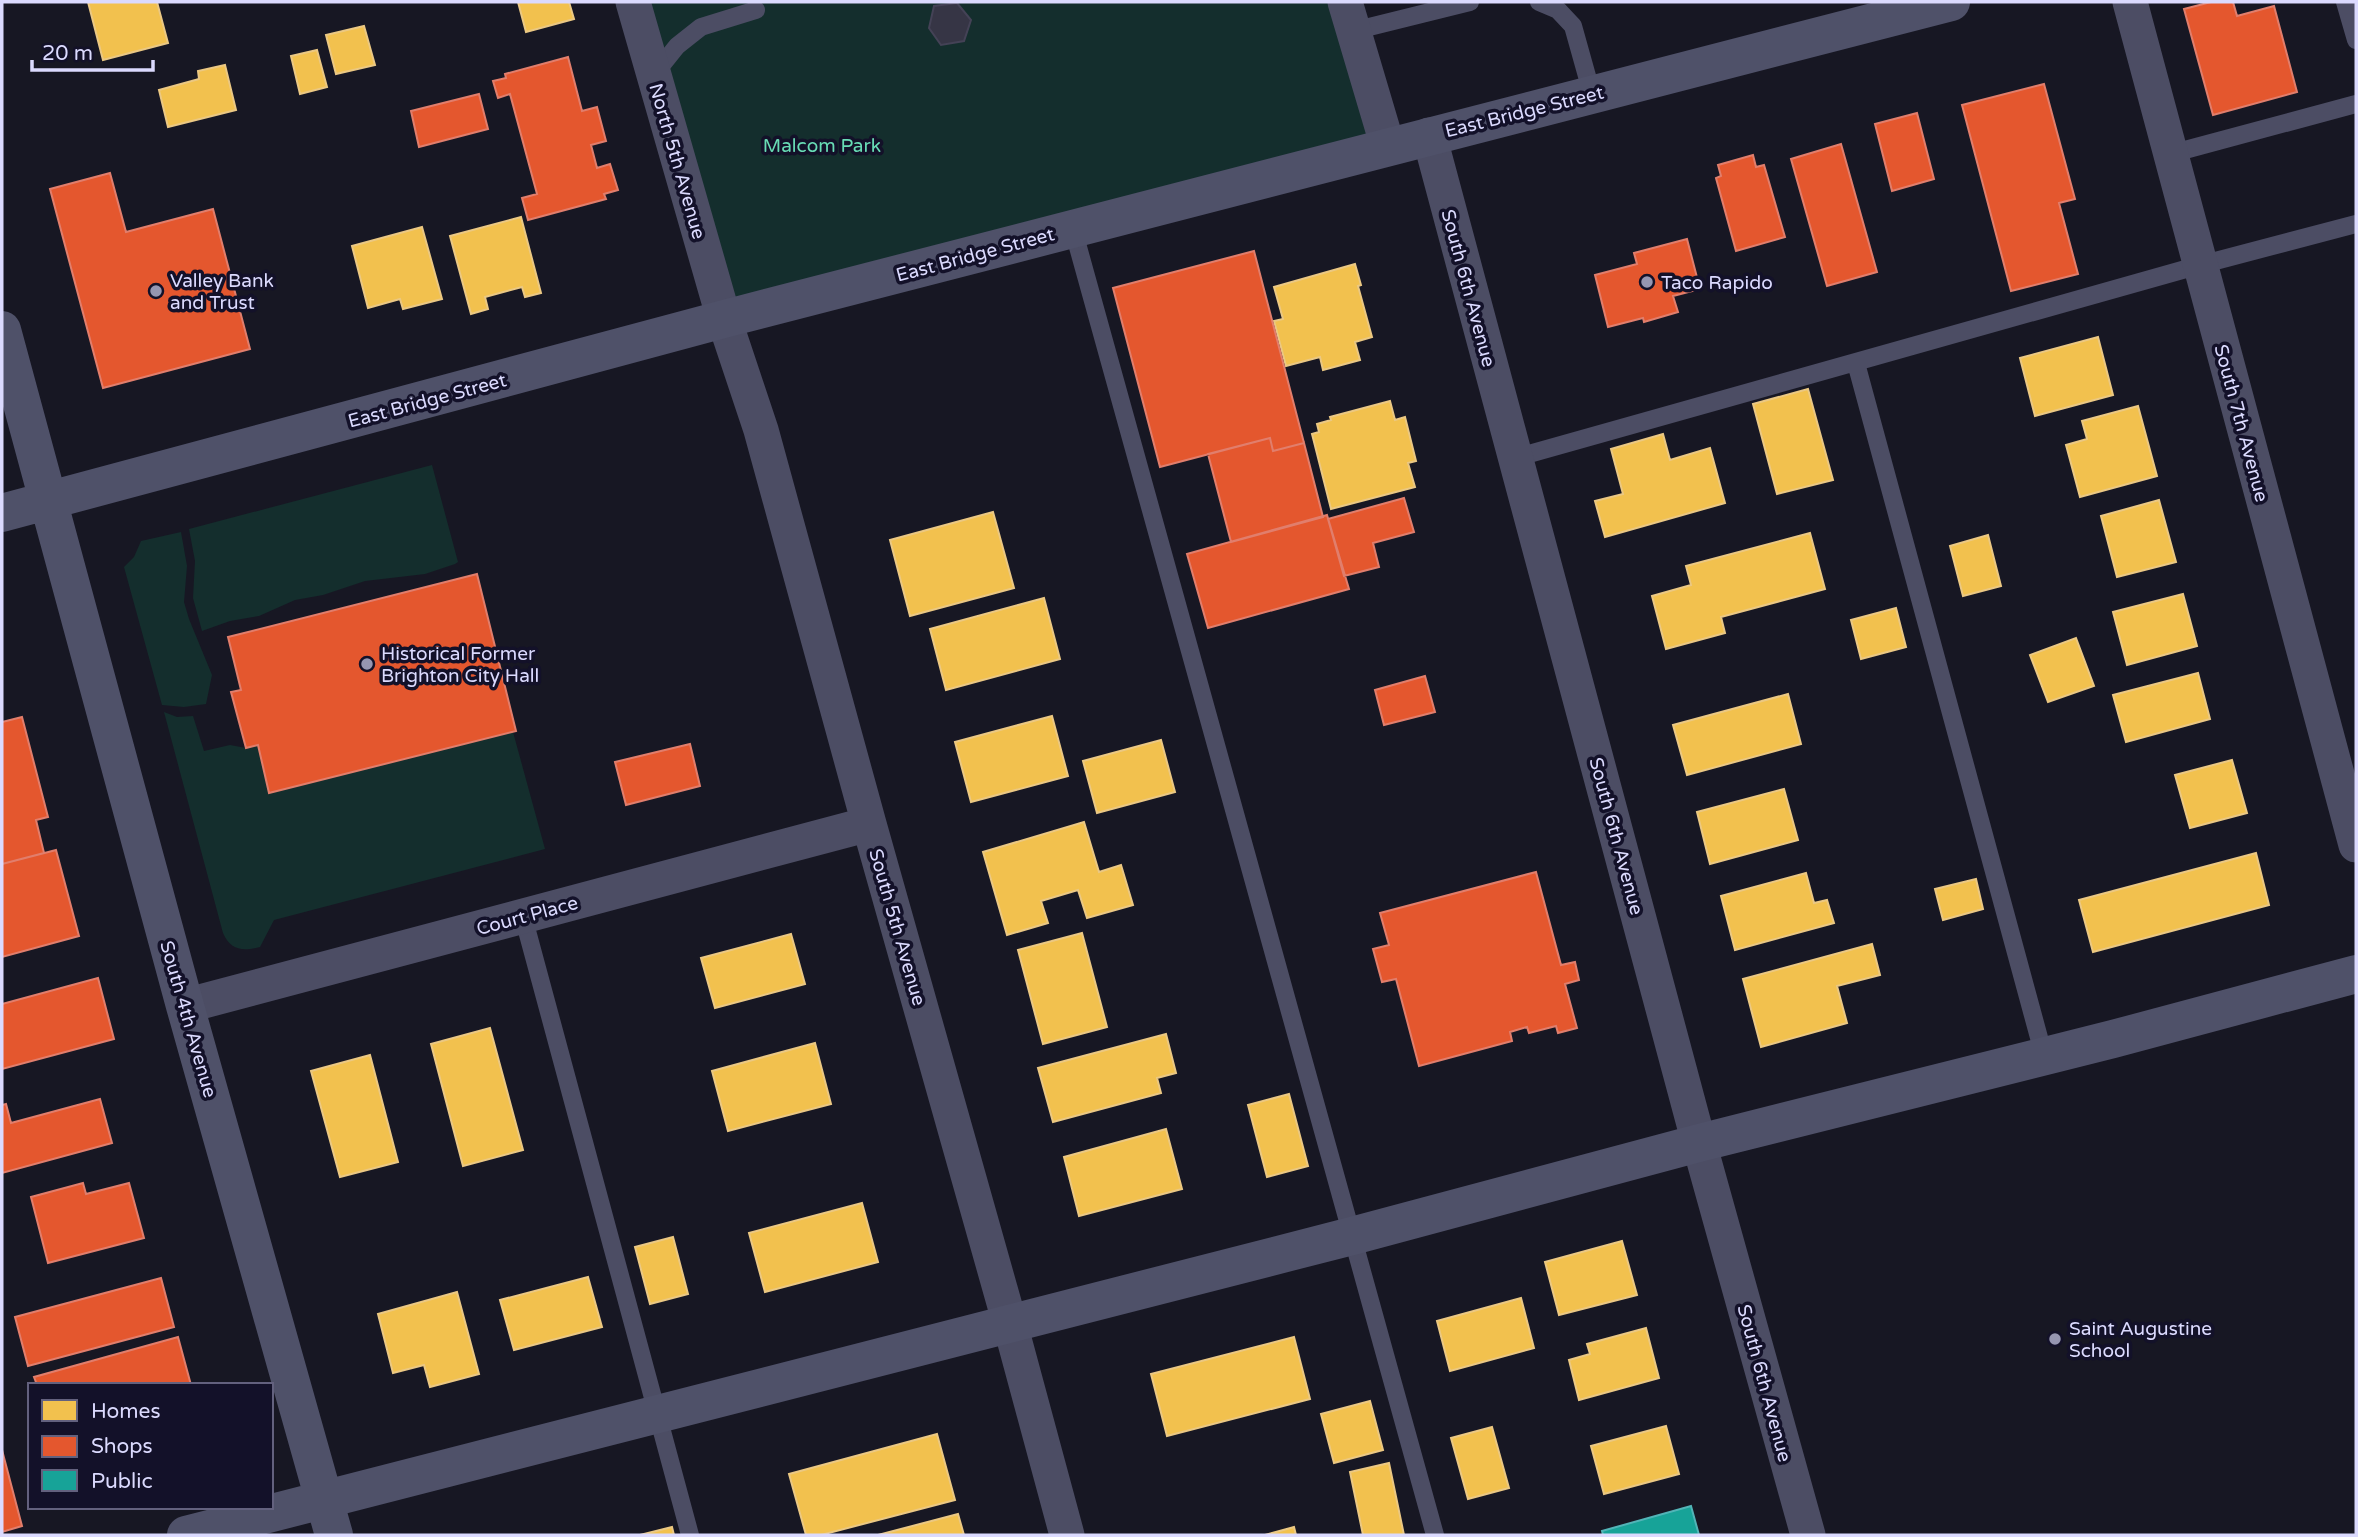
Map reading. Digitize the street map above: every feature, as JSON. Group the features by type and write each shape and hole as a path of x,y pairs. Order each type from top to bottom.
{"main road":[{"name":"East Bridge Street","path":"2,513 724,319 1951,2"},
{"name":"South 4th Avenue","path":"2,330 185,1006 334,1535"},
{"path":"186,1535 1352,1236 1699,1143 2356,974"}],"street":[{"name":"North 5th Avenue","path":"633,2 724,319"},
{"name":"South 7th Avenue","path":"2130,2 2356,845"},
{"path":"1349,16 1388,147"},
{"name":"South 6th Avenue","path":"1429,135 1699,1143 1808,1535"},
{"name":"South 5th Avenue","path":"724,319 761,430 1067,1535"},
{"name":"Court Place","path":"185,1006 869,824"}],"lane":[{"path":"1349,16 1470,2"},
{"path":"1539,2 1558,10 1573,26 1592,94"},
{"path":"2345,2 2356,40"},
{"path":"653,76 677,46 701,27 756,10"},
{"path":"2170,153 2356,104"},
{"path":"1515,458 2200,265 2356,224"},
{"path":"1073,229 1434,1535"},
{"path":"1856,363 2044,1056"},
{"path":"523,916 690,1535"}],"green space":[{"name":"Malcom Park","path":"633,2 1345,2 1388,147 724,319"},
{"path":"432,465 458,562 425,574 365,581 323,595 295,600 259,616 230,621 202,631 193,598 195,561 189,529"},
{"path":"181,532 187,566 184,602 212,675 206,704 184,707 162,705 124,567 134,557 141,541"},
{"path":"164,712 177,717 193,716 204,751 230,745 246,748 258,745 269,792 513,732 545,849 274,920 260,947 238,948 226,939 223,933"}],"building: Homes":[{"path":"88,2 157,2 168,43 103,60"},
{"path":"518,2 569,2 574,19 526,32"},
{"path":"364,26 375,65 336,74 326,35"},
{"path":"317,50 327,87 300,94 291,56"},
{"path":"225,65 236,110 168,127 159,90 199,79 198,71"},
{"path":"521,217 541,293 525,297 522,287 485,297 488,309 471,314 450,236"},
{"path":"422,227 442,299 403,309 400,299 368,308 352,246"},
{"path":"1355,264 1372,337 1355,342 1360,360 1323,370 1320,357 1286,366 1274,321 1283,319 1274,287"},
{"path":"2098,337 2113,395 2035,416 2020,358"},
{"path":"1808,389 1833,480 1777,494 1753,404"},
{"path":"1390,401 1395,420 1405,417 1416,461 1408,463 1415,487 1331,509 1312,434 1319,432 1317,424 1331,420 1330,417"},
{"path":"2138,406 2157,476 2080,497 2066,445 2087,439 2082,421"},
{"path":"1663,434 1670,460 1710,448 1725,503 1605,537 1595,501 1623,494 1611,449"},
{"path":"2159,500 2176,562 2117,577 2101,516"},
{"path":"993,512 1014,588 910,616 890,540"},
{"path":"1810,533 1825,589 1721,617 1725,633 1666,649 1652,596 1691,585 1686,566"},
{"path":"1988,535 2001,586 1963,596 1950,546"},
{"path":"2183,594 2197,646 2127,665 2113,612"},
{"path":"1044,598 1060,659 946,690 930,629"},
{"path":"1896,608 1906,647 1861,659 1851,620"},
{"path":"2076,638 2094,686 2048,702 2030,655"},
{"path":"2198,673 2210,719 2126,742 2113,695"},
{"path":"1788,694 1801,744 1687,775 1673,725"},
{"path":"1052,716 1068,776 971,802 955,742"},
{"path":"1161,740 1175,792 1097,813 1083,761"},
{"path":"2232,760 2247,813 2190,828 2175,775"},
{"path":"1784,789 1798,840 1710,864 1697,812"},
{"path":"1084,822 1099,872 1121,865 1133,905 1087,918 1078,890 1041,901 1048,923 1007,935 983,852"},
{"path":"2256,853 2269,905 2093,952 2079,900"},
{"path":"1806,873 1814,903 1827,900 1834,923 1735,950 1721,896"},
{"path":"1976,879 1983,909 1943,920 1935,889"},
{"path":"1082,933 1107,1027 1043,1044 1018,950"},
{"path":"791,934 805,984 715,1008 701,958"},
{"path":"1872,944 1880,975 1837,986 1847,1023 1761,1047 1743,979"},
{"path":"490,1028 523,1150 463,1166 431,1044"},
{"path":"1166,1034 1176,1073 1157,1078 1161,1093 1053,1122 1038,1068"},
{"path":"815,1043 831,1104 728,1131 712,1071"},
{"path":"370,1055 398,1162 340,1177 311,1071"},
{"path":"1289,1094 1308,1166 1267,1177 1248,1105"},
{"path":"1166,1129 1182,1189 1079,1216 1064,1157"},
{"path":"862,1203 878,1262 765,1292 749,1233"},
{"path":"673,1237 688,1294 650,1304 635,1247"},
{"path":"1622,1241 1637,1295 1559,1315 1545,1262"},
{"path":"588,1277 602,1327 514,1350 500,1300"},
{"path":"457,1292 479,1374 430,1387 424,1365 393,1373 378,1314"},
{"path":"1521,1298 1534,1348 1450,1371 1437,1321"},
{"path":"1646,1328 1659,1378 1579,1400 1569,1360 1590,1354 1587,1344"},
{"path":"1294,1337 1310,1399 1167,1436 1151,1374"},
{"path":"1370,1401 1383,1450 1334,1463 1321,1414"},
{"path":"1666,1426 1679,1474 1604,1494 1591,1446"},
{"path":"1492,1427 1509,1488 1468,1499 1451,1438"},
{"path":"937,1434 955,1500 821,1535 806,1535 789,1474"},
{"path":"1389,1463 1404,1535 1363,1535 1350,1472"},
{"path":"958,1514 964,1535 878,1535"},
{"path":"672,1527 674,1535 640,1535"},
{"path":"1294,1527 1296,1535 1265,1535"}],"building: Shops":[{"path":"2211,2 2233,2 2237,16 2274,6 2297,92 2213,115 2184,9"},
{"path":"568,57 582,111 597,107 606,141 591,145 597,168 610,164 618,190 604,194 606,199 528,220 522,198 537,194 510,94 498,98 493,81 506,78 505,74"},
{"path":"2044,84 2075,199 2059,203 2078,274 2011,291 1962,105"},
{"path":"479,94 488,129 419,147 411,111"},
{"path":"1917,113 1934,179 1892,191 1875,124"},
{"path":"1841,144 1877,272 1827,286 1791,159"},
{"path":"1753,155 1756,167 1764,165 1785,237 1736,251 1716,178 1721,176 1718,165"},
{"name":"Valley Bank and Trust","path":"110,173 126,232 213,209 250,349 103,388 50,189"},
{"name":"Taco Rapido","path":"1687,239 1700,289 1673,296 1678,312 1644,322 1643,318 1608,327 1595,275 1637,264 1634,253"},
{"path":"1254,251 1304,443 1273,451 1270,438 1160,467 1113,288"},
{"path":"1270,438 1273,451 1304,443 1323,517 1231,542 1208,454"},
{"path":"1404,498 1414,532 1373,543 1379,567 1344,576 1328,519"},
{"path":"1327,515 1349,589 1208,628 1187,554"},
{"name":"Historical Former Brighton City Hall","path":"477,574 516,731 269,793 258,745 246,748 231,692 241,690 228,637"},
{"path":"1425,676 1435,712 1384,725 1375,690"},
{"path":"22,717 48,817 36,820 44,853 2,864 2,722"},
{"path":"690,744 700,786 626,805 615,762"},
{"path":"56,850 79,936 2,957 2,864"},
{"path":"1536,872 1561,965 1575,962 1579,980 1565,984 1577,1028 1558,1033 1556,1026 1529,1033 1527,1027 1510,1032 1512,1041 1419,1066 1396,979 1382,982 1373,949 1389,945 1380,913"},
{"path":"98,978 114,1039 2,1069 2,1004"},
{"path":"100,1099 112,1143 2,1173 2,1105 6,1104 11,1123"},
{"path":"83,1183 86,1194 129,1183 144,1238 48,1263 31,1197"},
{"path":"161,1278 174,1327 28,1366 15,1317"},
{"path":"178,1337 190,1383 36,1383 34,1377"},
{"path":"2,1450 22,1526 2,1532"}],"building: Public":[{"path":"1691,1506 1699,1535 1603,1535 1602,1531"}],"building: Other":[{"path":"957,3 971,20 964,41 941,45 929,28 934,6"}],"place":[{"name":"Taco Rapido","path":"1647,282"},
{"name":"Valley Bank and Trust","path":"156,291"},
{"name":"Historical Former Brighton City Hall","path":"367,664"},
{"name":"Saint Augustine School","path":"2055,1339"}]}
